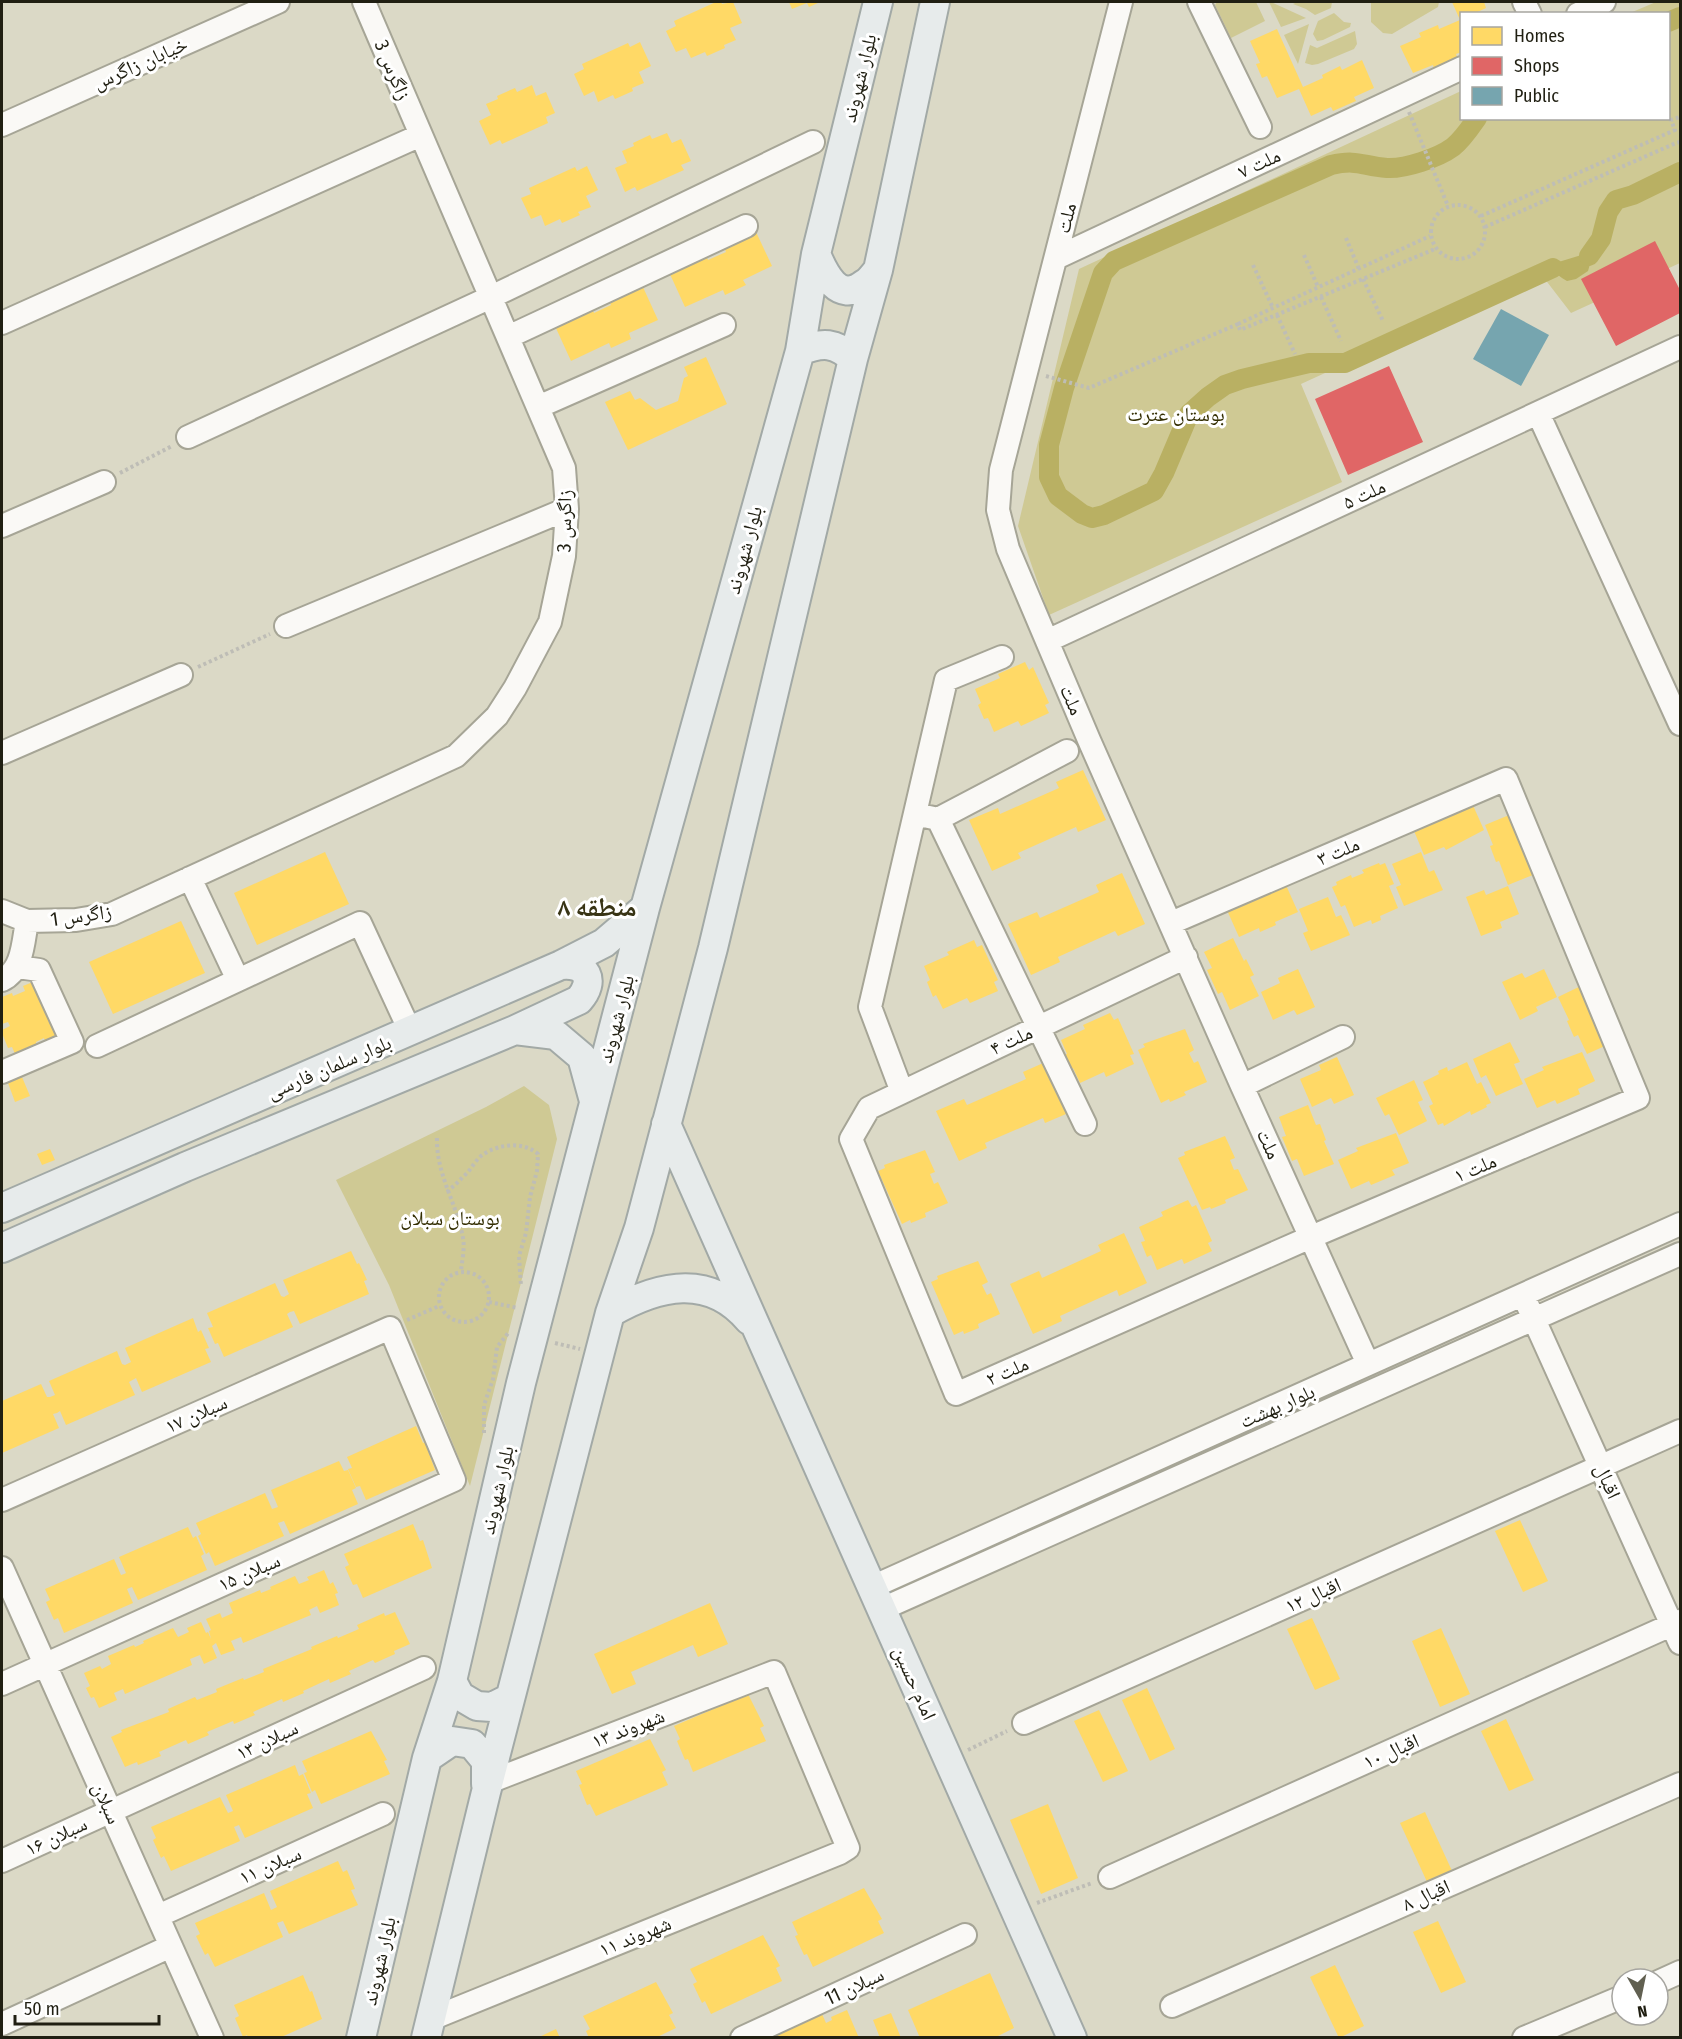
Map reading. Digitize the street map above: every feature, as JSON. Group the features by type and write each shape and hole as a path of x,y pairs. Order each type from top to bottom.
{"main road":[{"name":"بلوار شهروند","path":"360,2037 428,1758 452,1681 521,1383 520,1328 594,1103 645,908 800,351 816,254 878,2"},
{"path":"429,2028 487,1787 610,1313 639,1228 715,937 853,359 878,270 935,2"},
{"path":"816,254 831,284 843,289 854,289 864,285 878,270"},
{"path":"800,351 818,344 829,345 845,351 853,359"},
{"name":"بلوار سلمان فارسی","path":"2,1208 561,965 604,943 645,908"},
{"path":"514,1030 579,1000 587,991 589,980 583,969 573,963 561,965"},
{"name":"بلوار سلمان فارسی","path":"2,1248 185,1167 514,1030 556,1035 582,1057 594,1103"},
{"name":"امام حسین","path":"666,1124 1072,2037"},
{"path":"610,1313 633,1299 658,1291 686,1288 712,1292 737,1306 756,1328"},
{"path":"452,1681 460,1696 477,1706 492,1707 510,1698"},
{"path":"428,1758 452,1742 472,1744 486,1761 487,1787"}],"street":[{"name":"خیابان زاگرس","path":"2,125 278,2"},
{"name":"زاگرس 3","path":"190,878 456,756 497,716 515,688 550,622 564,556 567,509 564,468 364,2"},
{"name":"ملت","path":"1121,2 1001,470 998,510 1008,549 1047,641 1242,1086 1368,1364"},
{"path":"1199,2 1260,127"},
{"path":"1582,12 1604,2"},
{"name":"ملت ۷","path":"1056,258 1460,68"},
{"path":"2,323 421,135"},
{"path":"188,437 491,297 813,142"},
{"path":"508,337 746,226"},
{"path":"538,407 724,325"},
{"name":"ملت ۵","path":"1047,641 1680,347"},
{"path":"1538,413 1680,724"},
{"path":"2,526 104,482"},
{"path":"286,626 567,509"},
{"path":"902,1092 870,1007 946,680 1002,657"},
{"path":"2,753 181,675"},
{"path":"915,814 938,819 1066,751"},
{"name":"ملت ۳","path":"1171,924 1506,778 1638,1098"},
{"path":"938,819 1085,1124"},
{"path":"190,878 238,980"},
{"name":"زاگرس 1","path":"2,911 27,921 76,920 112,914 190,878"},
{"path":"2,1072 72,1042 39,970 10,974 27,921"},
{"path":"97,1046 360,923 410,1031"},
{"name":"ملت ۴","path":"851,1139 868,1108 1186,957"},
{"path":"1242,1086 1343,1037"},
{"name":"ملت ۱","path":"1311,1237 1638,1098"},
{"name":"ملت ۲","path":"851,1139 956,1394 1311,1237"},
{"name":"بلوار بهشت","path":"877,1598 1368,1364 1680,1224"},
{"name":"بلوار بهشت","path":"877,1598 1534,1319 1680,1254"},
{"name":"اقبال","path":"1522,1295 1678,1630"},
{"name":"سبلان ۱۵","path":"2,1684 454,1480 390,1328"},
{"name":"سبلان ۱۷","path":"2,1500 390,1328"},
{"name":"اقبال ۱۲","path":"1024,1723 1680,1431"},
{"name":"سبلان","path":"2,1568 212,2037"},
{"name":"اقبال ۱۰","path":"1110,1877 1678,1630"},
{"name":"سبلان ۱۳","path":"111,1811 424,1668"},
{"name":"شهروند ۱۳","path":"487,1787 774,1672 845,1839 848,1848 840,1853"},
{"name":"اقبال ۸","path":"1172,2006 1680,1784"},
{"name":"سبلان ۱۶","path":"2,1861 111,1811"},
{"name":"سبلان ۱۱","path":"158,1916 383,1814"},
{"name":"شهروند ۱۱","path":"429,2028 840,1853"},
{"name":"سبلان 11","path":"742,2037 965,1935"},
{"path":"2,2024 171,1946"},
{"path":"1524,2037 1610,2002"}],"path":[{"path":"1402,96 1448,206"},
{"path":"1481,216 1675,130 1671,120 1680,117"},
{"path":"1485,227 1680,143"},
{"path":"1460,204 1472,208 1481,216 1485,227 1482,245 1469,258 1450,259 1435,249 1430,237 1431,224 1437,212 1448,206 1460,204"},
{"path":"1059,380 1089,388 1238,324 1430,237"},
{"path":"1346,238 1359,269"},
{"path":"1238,324 1240,330 1435,249"},
{"path":"1304,255 1318,287"},
{"path":"1253,264 1273,308"},
{"path":"1363,279 1383,321"},
{"path":"1321,297 1341,341"},
{"path":"1277,315 1295,354"},
{"path":"104,482 188,437"},
{"path":"181,675 286,626"},
{"path":"437,1138 437,1150 447,1192 464,1240 462,1271"},
{"path":"447,1192 482,1155 497,1148 517,1145 531,1148 538,1154 526,1233 519,1257 521,1296"},
{"path":"462,1271 477,1275 487,1286 489,1302 483,1314 472,1322 459,1323 447,1317 439,1306 439,1290 447,1277 462,1271"},
{"path":"489,1302 525,1309"},
{"path":"390,1328 439,1306"},
{"path":"518,1308 520,1328"},
{"path":"520,1328 600,1353"},
{"path":"484,1440 484,1405 493,1379 497,1347 520,1328"},
{"path":"948,1759 1024,1723"}],"green space":[{"path":"1217,2 1256,2 1265,21 1231,38 1215,5"},
{"path":"1269,2 1271,2 1306,18 1281,27"},
{"path":"1332,2 1331,8 1315,15 1293,4"},
{"path":"1371,2 1439,2 1438,7 1392,34 1383,33 1371,22"},
{"name":"بوستان عترت","path":"1656,2 1680,2 1680,263 1571,313 1541,274 1301,384 1342,482 1049,615 1018,526 1079,269 1460,91 1460,120 1670,120 1670,12 1632,12"},
{"path":"1334,13 1344,22 1351,23 1350,27 1317,41 1313,34 1318,21"},
{"path":"1309,24 1298,64 1284,35"},
{"path":"1355,31 1357,44 1354,49 1318,64 1305,63 1310,45 1317,48"},
{"name":"بوستان سبلان","path":"524,1086 549,1105 557,1139 470,1486 389,1285 336,1180"}],"shaded area":[{"path":"1588,253 1590,264 1588,271 1576,279 1567,281 1553,267 1552,264"}],"building: Homes":[{"path":"716,2 722,4 733,2 742,23 730,28 736,40 707,56 705,52 691,58 686,48 676,52 666,31 676,26 674,21"},
{"path":"789,2 820,2 809,7 807,3 792,9"},
{"path":"1452,2 1484,2 1486,8 1477,12 1460,12 1460,20"},
{"path":"1460,20 1460,53 1456,54 1458,59 1434,69 1433,65 1413,73 1400,46 1421,37 1419,33 1438,25 1439,29"},
{"path":"1277,29 1303,87 1323,78 1322,75 1340,66 1342,70 1362,60 1374,88 1354,97 1356,101 1333,111 1331,107 1311,116 1299,89 1277,98 1267,76 1262,78 1256,64 1260,63 1250,41"},
{"path":"640,42 651,66 639,72 644,83 615,99 613,95 598,102 594,91 584,96 574,74 584,69 582,64 628,43 630,47"},
{"path":"532,85 536,96 546,92 555,113 546,117 548,123 502,144 500,140 490,145 479,121 491,115 486,104 515,88 517,92"},
{"path":"667,133 672,143 681,139 691,161 681,165 684,170 637,191 635,187 625,192 615,168 627,163 622,151 650,135 652,139"},
{"path":"587,166 598,190 586,196 591,207 578,212 580,215 562,223 560,219 545,226 541,215 531,219 521,198 531,194 529,188 575,167 577,171"},
{"path":"756,232 772,266 743,280 746,285 725,295 723,290 685,307 669,272 706,255 708,260 726,252 724,247"},
{"path":"642,285 658,320 629,333 631,339 611,348 609,343 571,361 555,326 592,309 594,313 611,305 609,301"},
{"path":"706,357 727,404 628,450 605,402 630,391 635,400 640,398 656,410 678,401 684,378 688,376 684,367"},
{"path":"1025,662 1029,670 1033,667 1049,703 1045,705 1049,713 1021,726 1018,721 994,732 988,718 984,719 975,689 1000,678 998,674"},
{"path":"1083,770 1106,820 1078,832 1076,827 1018,853 1021,858 992,871 969,820 998,808 1000,814 1059,788 1056,782"},
{"path":"1471,801 1484,830 1446,850 1444,847 1424,855 1412,826"},
{"path":"1514,813 1538,873 1508,885 1499,861 1496,862 1490,846 1493,845 1485,825"},
{"path":"325,852 349,904 257,945 234,893"},
{"path":"1421,852 1429,872 1434,870 1443,890 1404,906 1396,887 1401,885 1392,864"},
{"path":"1379,863 1380,865 1385,863 1394,884 1389,886 1398,908 1380,916 1381,920 1372,924 1371,920 1354,927 1345,905 1341,907 1332,887 1337,885 1336,882 1351,875 1352,878 1364,873 1362,870"},
{"path":"1122,873 1145,924 1118,936 1115,931 1058,957 1060,962 1031,975 1008,924 1037,912 1040,918 1099,892 1096,885"},
{"path":"1285,883 1298,912 1275,922 1276,925 1260,932 1259,928 1239,937 1226,908"},
{"path":"1508,886 1519,914 1500,922 1502,928 1481,936 1466,897 1484,890 1486,895"},
{"path":"1328,897 1336,917 1341,915 1350,935 1311,951 1303,933 1308,931 1299,909"},
{"path":"181,921 205,973 113,1014 89,962"},
{"path":"1233,938 1254,975 1250,977 1259,996 1230,1010 1222,992 1218,994 1207,970 1212,968 1204,952"},
{"path":"974,940 977,947 982,945 998,980 994,982 998,991 970,1003 967,998 943,1009 936,995 933,997 927,982 930,980 924,966 949,955 947,952"},
{"path":"1298,969 1315,1007 1297,1015 1294,1010 1273,1020 1261,992 1280,983 1278,978"},
{"path":"1544,969 1557,997 1536,1007 1538,1011 1520,1020 1502,982 1522,973 1525,978"},
{"path":"45,977 71,1033 46,1043 44,1038 36,1042 37,1047 16,1056 12,1047 8,1048 2,1033 2,1030 10,1026 8,1022 2,1024 2,997 12,993 13,996 25,991 23,986"},
{"path":"1587,983 1616,1041 1587,1054 1578,1035 1574,1037 1558,997"},
{"path":"1110,1013 1114,1020 1118,1018 1134,1054 1130,1055 1134,1064 1106,1077 1104,1072 1080,1083 1073,1068 1070,1070 1063,1055 1067,1054 1061,1040 1085,1029 1083,1025"},
{"path":"1185,1029 1194,1050 1189,1053 1194,1063 1198,1061 1207,1082 1184,1092 1186,1095 1161,1103 1138,1050 1145,1047 1143,1044"},
{"path":"1510,1042 1520,1062 1514,1064 1523,1084 1496,1096 1486,1075 1481,1078 1473,1059"},
{"path":"1582,1052 1595,1081 1578,1089 1580,1094 1557,1104 1555,1100 1537,1108 1524,1079 1544,1070 1542,1067"},
{"path":"1337,1057 1354,1095 1334,1104 1331,1098 1312,1107 1300,1079 1321,1070 1319,1065"},
{"path":"1050,1060 1073,1111 1045,1123 1043,1118 985,1143 987,1148 959,1161 936,1111 964,1099 967,1105 1026,1079 1023,1072"},
{"path":"1467,1062 1477,1084 1481,1082 1491,1103 1471,1115 1470,1111 1444,1126 1443,1123 1438,1125 1429,1106 1433,1104 1423,1082 1439,1074 1438,1071 1447,1067 1448,1071"},
{"path":"22,1077 30,1096 15,1102 8,1083"},
{"path":"1414,1080 1423,1100 1418,1102 1427,1121 1399,1135 1389,1114 1385,1116 1376,1098"},
{"path":"1308,1105 1316,1125 1320,1124 1326,1140 1324,1141 1334,1164 1304,1176 1297,1159 1292,1161 1282,1137 1286,1136 1279,1117"},
{"path":"1396,1133 1409,1163 1392,1170 1395,1175 1371,1185 1369,1181 1351,1189 1338,1160 1358,1151 1356,1148"},
{"path":"1225,1136 1235,1158 1230,1160 1234,1170 1238,1169 1248,1190 1225,1200 1226,1203 1202,1210 1178,1158 1185,1155 1184,1152"},
{"path":"50,1149 55,1160 42,1165 37,1154"},
{"path":"925,1150 935,1172 930,1174 934,1184 938,1182 948,1203 925,1213 926,1217 902,1224 878,1171 885,1168 884,1165"},
{"path":"1188,1200 1192,1207 1196,1205 1212,1241 1208,1243 1212,1251 1184,1264 1182,1259 1157,1270 1151,1255 1147,1257 1141,1242 1145,1241 1139,1227 1163,1216 1161,1212"},
{"path":"1124,1233 1147,1283 1119,1296 1117,1290 1060,1316 1062,1321 1033,1334 1010,1284 1039,1271 1042,1278 1101,1251 1098,1245"},
{"path":"351,1251 367,1280 364,1281 369,1294 300,1324 294,1311 290,1312 287,1314 293,1327 224,1357 208,1328 213,1327 207,1313 275,1283 281,1296 284,1297 289,1294 283,1280"},
{"path":"978,1261 988,1282 982,1285 987,1295 991,1293 1000,1314 978,1324 979,1328 954,1335 931,1282 938,1279 937,1276"},
{"path":"193,1318 198,1332 201,1330 209,1348 205,1349 211,1362 142,1392 136,1378 129,1382 135,1395 66,1425 60,1411 53,1414 59,1428 2,1453 2,1401 41,1384 47,1397 55,1395 49,1381 117,1351 122,1364 125,1365 131,1362 125,1348"},
{"path":"416,1426 423,1443 425,1442 435,1470 366,1500 360,1486 356,1487 348,1469 352,1468 347,1457"},
{"path":"339,1461 344,1471 348,1470 356,1488 352,1490 358,1504 290,1534 284,1521 278,1523 284,1536 215,1566 209,1552 206,1554 198,1536 201,1534 196,1523 265,1493 272,1509 278,1507 271,1490"},
{"path":"1520,1520 1548,1581 1523,1592 1495,1531"},
{"path":"413,1524 420,1541 423,1540 432,1568 363,1598 357,1584 353,1585 345,1567 349,1565 344,1554"},
{"path":"188,1527 193,1538 196,1536 204,1554 201,1556 207,1570 138,1600 132,1587 127,1589 133,1603 64,1633 58,1618 54,1620 46,1602 50,1600 45,1589 114,1559 121,1575 124,1574 126,1573 119,1557"},
{"path":"324,1570 330,1584 333,1582 338,1593 335,1594 339,1605 320,1613 317,1606 309,1610 311,1615 243,1643 241,1637 231,1641 235,1650 221,1655 216,1643 212,1646 217,1658 204,1664 200,1655 190,1659 192,1665 125,1694 123,1689 114,1693 117,1700 99,1708 94,1697 91,1698 86,1688 90,1686 84,1673 100,1666 102,1669 111,1664 108,1656 134,1645 135,1647 173,1628 178,1637 189,1632 187,1628 201,1622 211,1639 209,1631 211,1630 206,1619 220,1613 222,1618 233,1613 229,1603 260,1590 261,1593 271,1589 270,1587 295,1576 299,1584 309,1580 307,1577"},
{"path":"710,1603 728,1644 698,1657 693,1645 631,1672 636,1684 612,1694 594,1654"},
{"path":"395,1612 410,1644 394,1651 395,1654 375,1663 373,1660 349,1671 351,1674 330,1683 329,1679 283,1702 282,1699 253,1712 255,1715 207,1732 209,1735 188,1744 186,1740 159,1752 161,1756 138,1765 137,1762 125,1767 111,1737 122,1732 121,1730 169,1712 168,1709 195,1697 197,1700 217,1692 216,1689 264,1672 263,1669 312,1649 311,1647 359,1629 357,1625 384,1613 385,1616"},
{"path":"1312,1618 1340,1679 1315,1690 1287,1629"},
{"path":"1441,1628 1470,1694 1440,1707 1412,1641"},
{"path":"1147,1688 1175,1749 1150,1761 1122,1700"},
{"path":"748,1694 764,1726 760,1728 766,1741 693,1772 677,1741 680,1739 674,1726"},
{"path":"1099,1710 1128,1771 1103,1782 1074,1721"},
{"path":"1506,1719 1534,1780 1509,1791 1481,1731"},
{"path":"371,1731 387,1760 384,1761 390,1774 321,1804 315,1790 312,1792 302,1761"},
{"path":"650,1739 666,1770 662,1772 668,1785 596,1816 590,1804 587,1805 576,1771"},
{"path":"295,1765 299,1776 303,1774 311,1793 307,1794 313,1808 245,1838 239,1825 234,1827 240,1841 171,1871 164,1856 161,1858 153,1840 156,1838 151,1827 220,1797 228,1813 233,1811 226,1795"},
{"path":"1048,1804 1078,1878 1041,1894 1010,1820"},
{"path":"1425,1812 1453,1873 1428,1884 1400,1823"},
{"path":"338,1861 343,1872 347,1870 355,1889 351,1890 358,1905 289,1934 283,1921 277,1923 283,1937 215,1967 208,1953 205,1955 196,1936 200,1934 195,1923 264,1893 271,1910 277,1907 270,1891"},
{"path":"864,1888 882,1919 878,1921 884,1933 813,1967 795,1936 798,1935 792,1922"},
{"path":"1438,1921 1466,1982 1441,1993 1413,1932"},
{"path":"763,1935 780,1966 776,1968 782,1981 711,2014 705,2001 702,2003 693,1984 697,1982 690,1969"},
{"path":"1335,1965 1364,2026 1339,2038 1310,1977"},
{"path":"990,1973 1014,2028 994,2038 920,2038 908,2010"},
{"path":"303,1975 310,1992 312,1991 322,2019 279,2038 248,2038 247,2035 243,2037 235,2018 239,2016 234,2005"},
{"path":"656,1982 673,2013 669,2015 676,2028 655,2038 589,2038 586,2031 590,2029 583,2016"},
{"path":"847,2010 859,2038 770,2038 822,2014 826,2023 832,2020 831,2017"},
{"path":"891,2013 901,2038 880,2038 873,2020"},
{"path":"556,2029 560,2038 537,2038"}],"building: Shops":[{"path":"1655,241 1680,290 1680,313 1616,346 1581,279"},
{"path":"1389,366 1423,442 1348,475 1315,399"}],"building: Public":[{"path":"1501,309 1549,335 1521,386 1473,359"}],"waterway":[{"path":"1670,21 1680,17"},
{"path":"1476,120 1457,144 1430,159 1394,168 1354,163 1331,165 1114,261 1103,273 1064,388 1049,445 1049,477 1058,496 1082,514 1092,518 1104,515 1154,491 1189,414 1225,385 1309,363 1345,363 1553,268"},
{"path":"1589,256 1601,239 1608,212 1616,200 1633,195 1680,172"}],"district":[{"name":"منطقه ۸","path":"597,907"}]}
